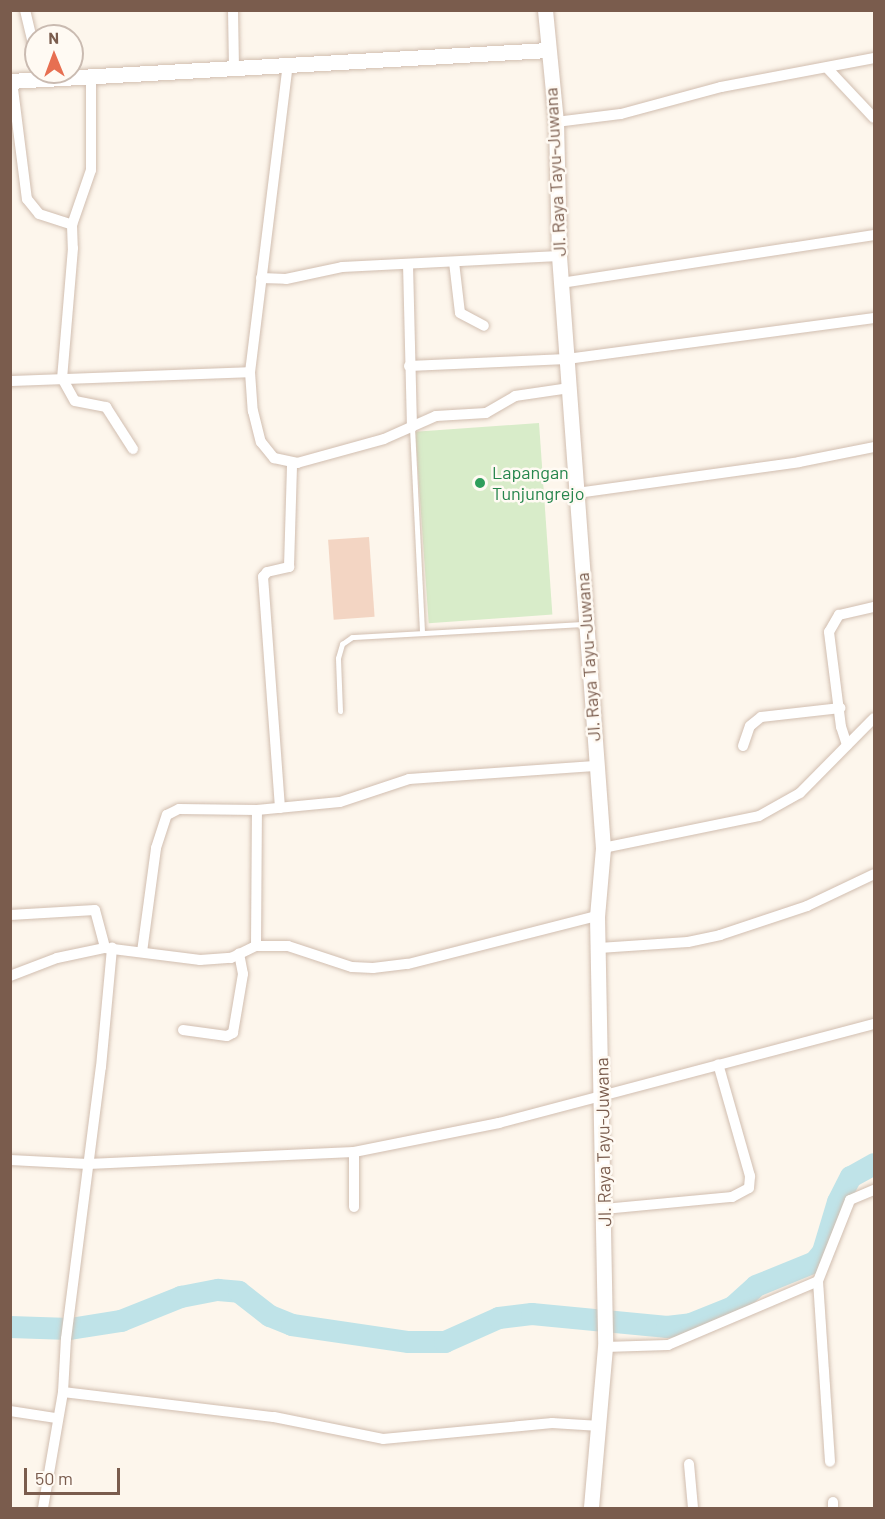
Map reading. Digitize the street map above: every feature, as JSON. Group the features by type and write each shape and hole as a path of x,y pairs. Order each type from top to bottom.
{"main road":[{"name":"Jl. Raya Tayu-Juwana","path":"545,10 556,122 559,256 585,624 590,654 595,766 603,848 597,916 604,1209 604,1340"},
{"path":"84,76 548,50"},
{"path":"591,1509 600,1426 604,1340"}],"street":[{"path":"233,10 234,68"},
{"path":"556,122 621,114 721,87 828,69 874,58"},
{"path":"288,63 250,372 253,411 261,442 274,458 292,463 384,439 436,416 486,413 516,396 569,388"},
{"path":"828,69 874,118"},
{"path":"91,76 91,170 72,225 73,248 62,378 75,401 106,407 133,449"},
{"path":"11,81 27,200 39,214 72,225"},
{"path":"561,283 874,236"},
{"path":"261,278 286,279 342,267 559,256"},
{"path":"454,262 460,313 484,326"},
{"path":"408,264 412,427"},
{"path":"409,366 567,359 874,318"},
{"path":"10,381 250,372"},
{"path":"577,494 788,464 874,447"},
{"path":"280,808 263,577 267,572 289,567 292,463"},
{"path":"847,745 829,632 832,622 839,615 874,607"},
{"path":"743,746 752,723 765,715 840,708"},
{"path":"603,848 759,816 800,793 874,718"},
{"path":"142,952 156,848 167,815 179,809 257,810 339,802 409,779 595,766"},
{"path":"256,946 257,810"},
{"path":"599,948 688,942 732,932 807,906 874,874"},
{"path":"10,915 95,910 108,948 88,1164 68,1316 63,1392 56,1418 43,1509"},
{"path":"10,976 57,958 108,948 200,960 231,958 256,946 288,946 352,967 373,968 408,964 597,916"},
{"path":"183,1030 227,1036 233,1033 243,974 239,953"},
{"path":"10,1160 88,1164 354,1152 499,1123 874,1024"},
{"path":"604,1209 732,1197 749,1188 750,1176 718,1064"},
{"path":"354,1152 354,1207"},
{"path":"830,1461 818,1281 850,1200 874,1190"},
{"path":"604,1340 668,1345 818,1281"},
{"path":"63,1392 274,1417 383,1439 552,1423 600,1426"},
{"path":"10,1411 56,1418"},
{"path":"689,1464 693,1509"}],"lane":[{"path":"412,427 422,631"},
{"path":"340,711 338,658 346,640 358,634 585,624"}],"green space":[{"name":"Lapangan Tunjungrejo","path":"539,423 552,615 429,623 415,432"}],"building":[{"path":"369,537 375,617 334,620 328,540"}],"waterway":[{"path":"10,1327 70,1329 121,1321 181,1297 218,1290 239,1292 270,1316 292,1325 409,1342 445,1342 499,1318 532,1314 667,1327 691,1324 733,1307 756,1286 815,1262 823,1252 838,1202 851,1177 874,1164"}],"place":[{"name":"Lapangan Tunjungrejo","path":"480,483"}]}
